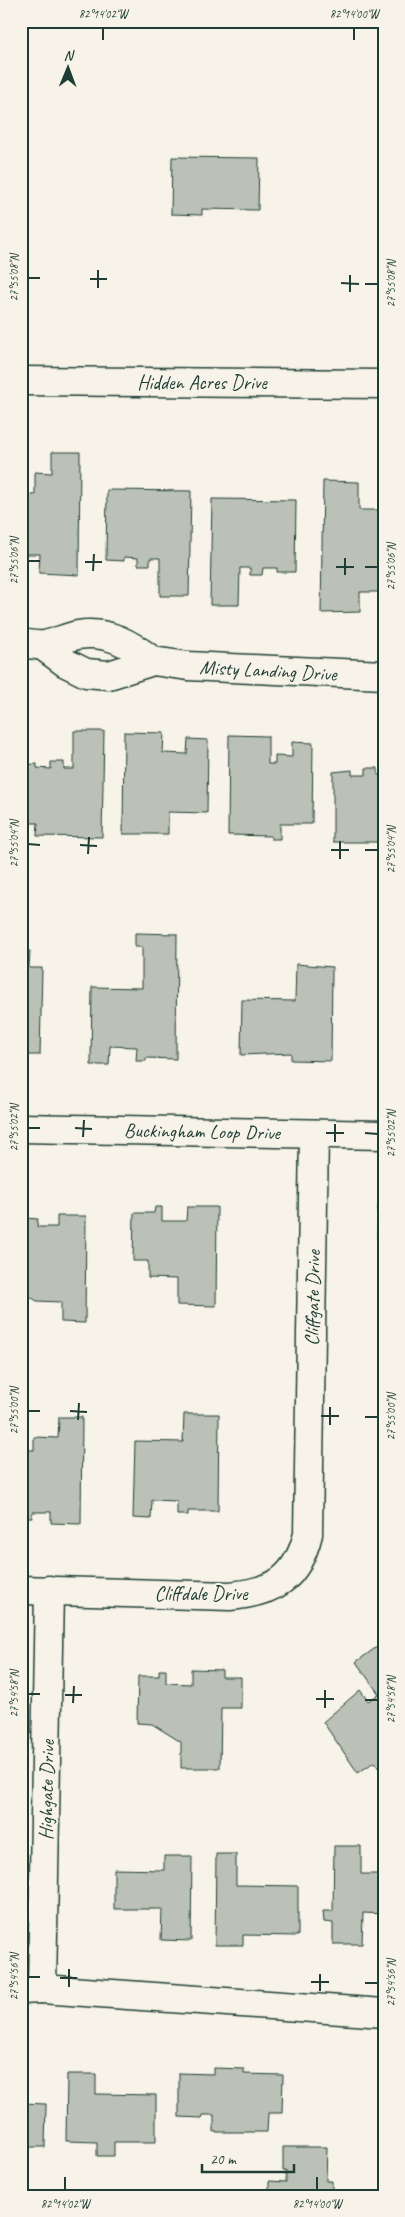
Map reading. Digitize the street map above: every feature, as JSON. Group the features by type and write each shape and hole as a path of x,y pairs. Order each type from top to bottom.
{"street":[{"name":"Hidden Acres Drive","path":"21,381 384,384"},
{"path":"32,644 78,635 100,634 115,637 132,645 153,661"},
{"path":"32,644 86,674 110,675 153,661"},
{"name":"Misty Landing Drive","path":"153,661 198,667 384,675"},
{"name":"Buckingham Loop Drive","path":"21,1128 384,1135"},
{"name":"Cliffgate Drive","path":"310,1462 314,1134"},
{"name":"Cliffdale Drive","path":"21,1590 230,1596 256,1594 276,1586 291,1572 303,1554 308,1534 310,1462"},
{"name":"Highgate Drive","path":"49,1590 32,1990 384,2013"}],"building":[{"path":"172,157 259,158 258,210 202,209 202,215 171,214"},
{"path":"52,452 80,452 79,575 39,573 40,554 21,554 21,494 35,495 35,472 52,473"},
{"path":"323,481 359,482 359,510 384,510 384,592 360,592 360,612 321,613"},
{"path":"107,490 191,491 189,596 160,596 160,558 150,558 150,565 138,565 138,558 124,557 124,561 106,560"},
{"path":"212,499 296,500 295,572 277,572 277,568 263,568 262,575 250,575 250,568 240,568 239,605 210,605"},
{"path":"74,731 104,731 102,837 37,836 38,823 21,823 21,765 37,764 37,768 51,769 51,762 64,762 64,769 74,769"},
{"path":"124,732 164,733 163,753 187,754 188,739 208,740 207,813 168,812 168,834 123,834"},
{"path":"229,735 268,736 268,764 275,764 275,756 292,757 292,742 313,743 312,824 280,824 280,839 271,839 271,836 228,835"},
{"path":"366,768 378,768 378,775 384,775 384,842 333,842 333,772 352,770 352,775 366,775"},
{"path":"135,933 177,934 176,1059 146,1058 146,1061 136,1061 137,1047 110,1046 109,1065 91,1065 92,987 142,988 142,947 135,947"},
{"path":"21,951 30,951 29,968 42,968 40,1055 21,1055"},
{"path":"296,964 332,967 331,1061 291,1060 291,1053 241,1055 242,1000 295,1001"},
{"path":"378,1206 384,1206 384,1238 377,1238"},
{"path":"155,1207 162,1207 162,1221 186,1221 187,1207 217,1207 216,1306 177,1305 177,1279 148,1278 148,1261 133,1261 134,1213 154,1213"},
{"path":"57,1216 86,1216 85,1323 61,1322 61,1302 37,1301 21,1291 21,1226 26,1227 26,1218 38,1219 37,1227 57,1227"},
{"path":"184,1414 219,1414 218,1511 188,1511 188,1515 177,1515 177,1501 152,1500 151,1519 133,1518 135,1441 183,1442"},
{"path":"59,1417 82,1417 81,1524 51,1523 51,1512 32,1512 32,1518 21,1518 21,1450 34,1450 34,1437 58,1438"},
{"path":"381,1644 384,1647 384,1769 381,1771 374,1762 358,1773 323,1722 360,1690 368,1701 379,1694 356,1662"},
{"path":"191,1669 222,1670 222,1677 241,1677 241,1708 221,1708 220,1768 181,1768 181,1742 152,1724 137,1723 138,1676 159,1676 159,1670 166,1670 166,1683 191,1684"},
{"path":"334,1846 361,1846 361,1874 384,1874 384,1914 363,1913 362,1944 333,1944 333,1923 324,1922 323,1911 333,1911"},
{"path":"216,1854 236,1854 236,1885 298,1886 298,1936 243,1935 243,1945 215,1945"},
{"path":"164,1856 192,1856 191,1941 161,1940 162,1909 114,1909 114,1869 164,1870"},
{"path":"213,2068 244,2069 244,2074 283,2075 282,2113 268,2113 267,2132 214,2132 214,2115 203,2115 202,2118 179,2117 179,2073 213,2074"},
{"path":"67,2074 96,2074 96,2094 156,2095 156,2142 114,2142 114,2156 97,2156 97,2142 66,2141"},
{"path":"21,2103 46,2104 45,2147 21,2147"},
{"path":"283,2147 327,2147 326,2181 332,2181 332,2196 269,2196 269,2181 286,2182 286,2171 283,2171"}]}
